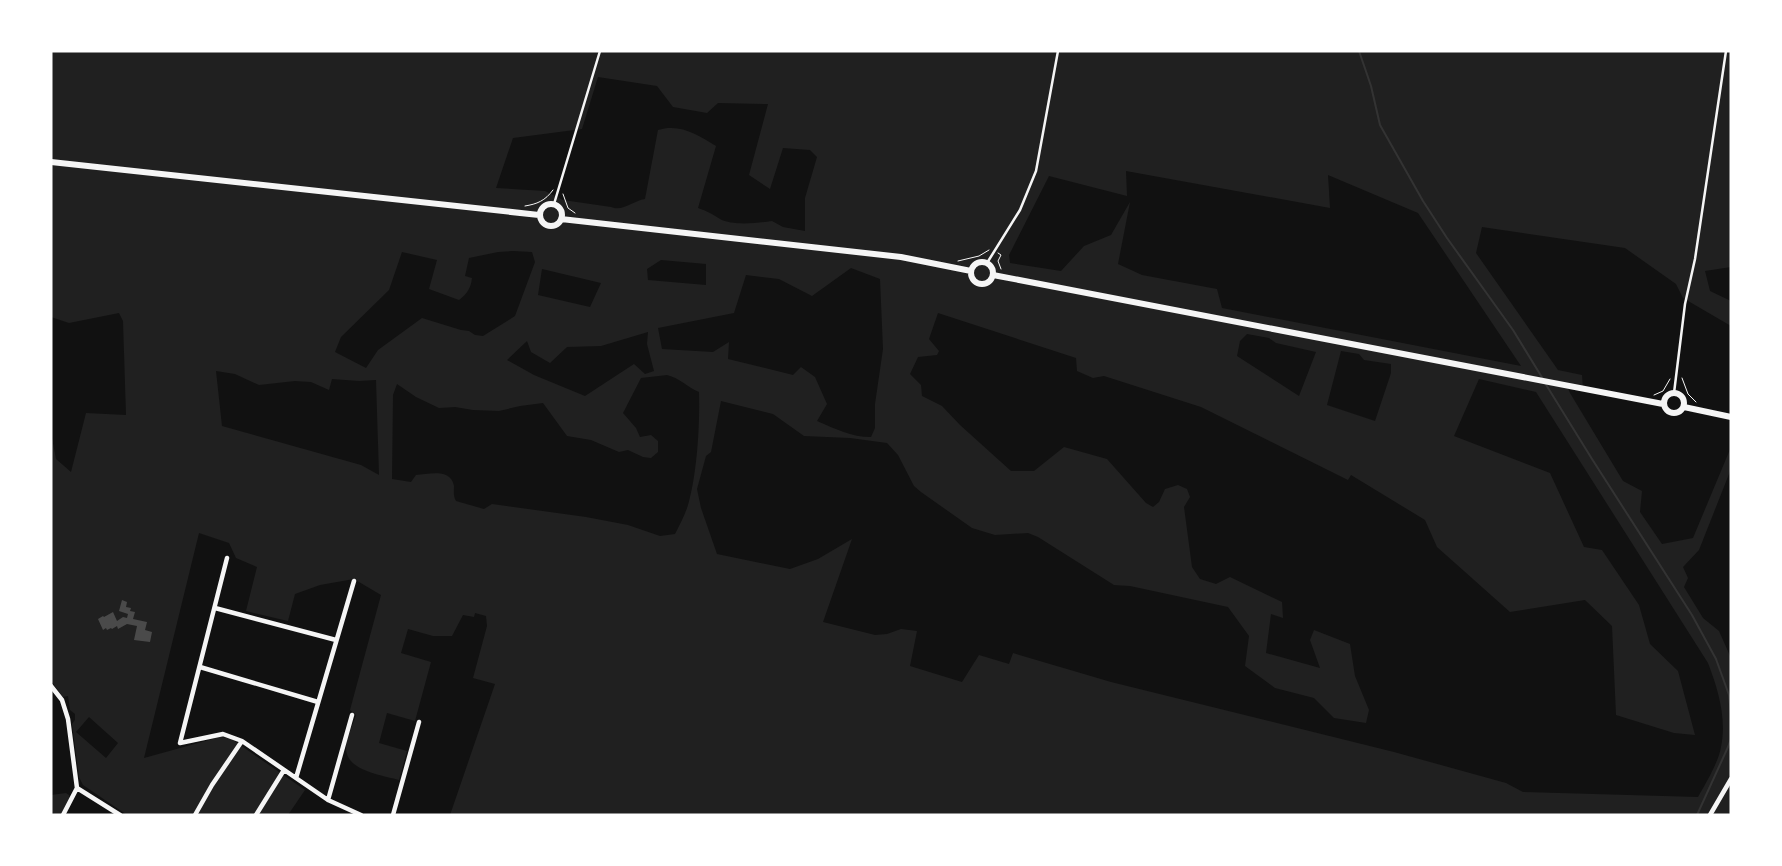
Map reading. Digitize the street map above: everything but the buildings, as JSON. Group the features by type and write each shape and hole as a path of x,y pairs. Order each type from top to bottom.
{"main road":[{"path":"51,162 539,216"},
{"path":"548,204 554,204 559,207 562,213 558,224 554,226 548,226 542,222 539,216 543,207 548,204"},
{"path":"561,219 901,257 971,271"},
{"path":"980,262 987,263 991,266 993,275 990,282 984,285 977,283 972,278 971,271 974,265 980,262"},
{"path":"993,275 1663,404"},
{"path":"1674,393 1683,398 1684,407 1680,412 1673,414 1667,412 1663,404 1666,396 1674,393"},
{"path":"1684,407 1731,417"}],"street":[{"path":"227,558 180,743 223,734 242,740 328,800 361,815"},
{"path":"296,778 354,581"},
{"path":"215,608 336,640"},
{"path":"200,667 318,702"},
{"path":"51,686 62,700 68,719 77,788 63,815"},
{"path":"328,800 352,715"},
{"path":"393,815 418,722"},
{"path":"195,815 212,785 242,740"},
{"path":"256,815 284,770"},
{"path":"1710,815 1731,779"},
{"path":"77,788 120,815"}],"lane":[{"path":"554,204 600,51"},
{"path":"987,263 1020,210 1036,171 1058,51"},
{"path":"1674,393 1685,304 1695,258 1726,51"}],"path":[{"path":"1652,396 1663,391 1668,386 1672,377"},
{"path":"1681,377 1688,394 1700,404"}],"shaded area":[{"path":"51,51 1731,51 1731,267 1705,271 1710,291 1731,301 1731,326 1683,298 1676,284 1625,248 1482,227 1476,253 1558,370 1582,375 1583,389 1567,386 1570,393 1623,481 1642,491 1640,512 1662,544 1693,538 1731,447 1731,469 1699,550 1683,567 1688,578 1684,587 1703,618 1719,631 1731,658 1731,815 450,815 495,684 473,678 487,626 486,616 475,613 474,617 463,615 452,636 433,636 408,629 401,653 431,662 415,721 387,713 379,743 407,751 399,780 375,774 358,767 352,762 348,756 346,744 356,715 350,710 381,595 354,579 320,585 295,594 288,621 246,611 257,567 236,558 229,543 199,533 144,758 220,737 230,738 305,790 288,815 127,815 83,785 79,777 72,724 75,720 75,714 70,710 68,696 63,697 51,681 51,433 56,459 71,472 86,413 126,415 123,321 119,313 69,323 51,317","holes":["598,77 657,86 673,107 707,113 718,103 768,104 749,175 770,189 783,148 810,150 817,157 805,198 805,231 783,227 772,221 731,223 698,208 716,146 688,131 674,128 658,130 645,199 620,208 563,200 545,191 496,188 513,138 582,129","1126,171 1330,208 1328,175 1418,213 1521,366 1222,308 1217,289 1142,275 1118,264 1130,202 1111,235 1084,246 1061,271 1010,263 1009,255 1049,176 1127,196","402,252 437,260 429,289 459,300 471,285 472,278 465,276 469,258 498,252 532,252 535,262 515,316 483,336 422,318 378,350 366,368 335,352 341,337 389,290","661,260 706,264 706,285 648,280 647,269","851,268 880,279 883,349 875,404 875,428 871,437 850,434 817,421 827,404 815,377 801,367 793,375 728,359 729,342 713,352 662,349 658,328 734,313 746,275 779,279 812,296","542,269 601,283 590,307 538,295","938,313 1076,358 1077,371 1093,378 1104,376 1201,407 1348,480 1351,475 1425,520 1437,547 1510,612 1585,600 1612,626 1616,715 1674,733 1695,735 1678,671 1650,644 1639,605 1602,550 1584,547 1550,473 1454,436 1479,379 1536,392 1708,663 1718,694 1723,736 1715,766 1698,797 1523,792 1506,783 1394,752 1111,682 1013,653 1009,664 979,655 962,682 910,666 917,631 901,629 887,634 875,635 823,622 852,539 818,559 790,569 717,554 701,508 697,489 706,456 711,452 721,401 773,414 804,436 850,438 887,443 898,455 914,486 972,528 995,535 1028,533 1038,537 1114,585 1130,586 1228,607 1249,636 1245,666 1275,688 1314,698 1334,718 1366,723 1369,710 1355,676 1350,644 1314,630 1310,640 1320,668 1266,653 1271,614 1283,618 1282,602 1230,577 1216,584 1200,579 1192,567 1184,507 1190,497 1187,489 1178,485 1165,489 1159,502 1153,507 1146,503 1107,459 1064,447 1034,471 1011,471 942,406 922,396 921,385 910,374 918,357 937,355 939,351 929,339","648,332 647,344 654,371 645,374 634,364 585,396 534,375 507,360 527,341 531,352 550,363 567,347 601,346","1247,334 1269,338 1276,343 1316,352 1299,396 1237,356 1240,341","1341,351 1359,354 1364,360 1391,364 1391,373 1375,421 1327,405","216,371 235,374 259,385 295,381 311,382 329,390 332,379 376,380 379,475 361,465 222,426","667,375 676,378 699,392 699,419 694,479 687,509 675,534 660,536 628,525 492,504 484,509 456,501 452,480 439,473 416,475 411,482 392,479 393,395 397,384 416,397 439,408 455,407 499,411 543,403 567,436 591,440 619,452 628,450 643,457 651,458 658,452 658,441 651,435 640,437 636,428 623,413 641,378","89,717 118,743 106,758 76,732"]},
{"path":"66,793 70,799 62,815 51,812 51,795"}],"waterway":[{"path":"1359,51 1371,86 1380,125 1423,201 1513,330 1543,379"},
{"path":"1545,383 1692,615 1716,659 1729,695 1731,714"},
{"path":"1697,815 1731,739"}]}
